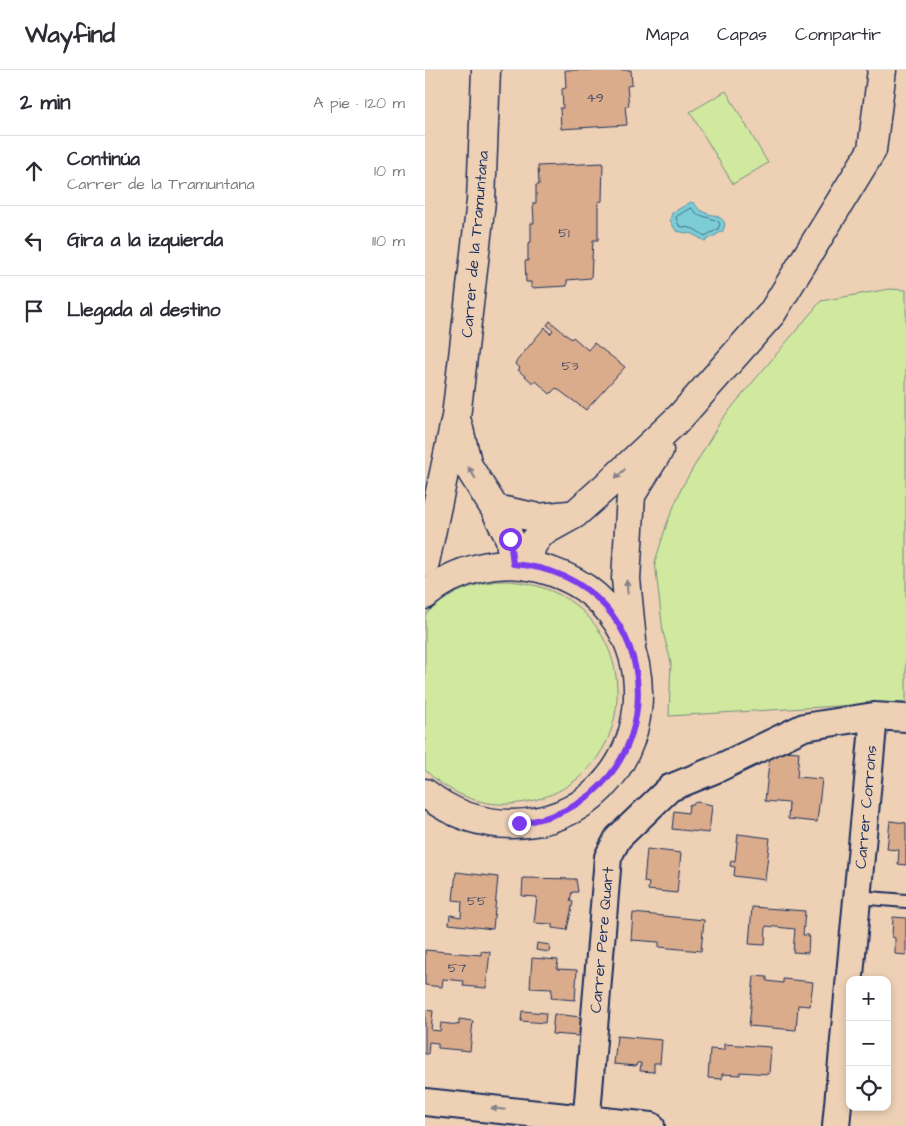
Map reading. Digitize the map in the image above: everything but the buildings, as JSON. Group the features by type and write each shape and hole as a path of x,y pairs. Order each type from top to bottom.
{"main road":[{"name":"Carrer de la Tramuntana","path":"425,562 456,417 481,202 486,70"},
{"path":"520,565 541,533 575,514 681,416 772,313 872,150 882,70"},
{"path":"425,793 451,810 491,823 519,823 559,814 595,792 621,760 633,735 640,694 633,653 626,579 631,495 681,416"},
{"name":"Carrer de la Tramuntana","path":"456,417 468,466 495,509 520,565"},
{"path":"495,509 539,518 575,514"},
{"path":"425,595 443,582 468,571 495,565 520,565 565,577 599,599 619,624 633,653"},
{"path":"425,819 451,810"}],"street":[{"name":"Carrer Pere Quart","path":"587,1123 607,857 618,838 670,788 719,768 804,727 874,716 906,718"},
{"name":"Carrer Corrons","path":"835,1126 874,716"},
{"path":"425,1102 587,1123 651,1126"}],"lane":[{"path":"857,897 906,901"}],"green space":[{"path":"726,91 768,163 733,184 690,112"},
{"path":"889,289 906,290 906,702 669,716 671,662 663,632 655,562 667,523 682,487 722,419 821,301"},
{"path":"506,581 554,592 589,617 610,652 617,691 611,730 591,766 557,792 510,804 498,804 486,803 464,796 443,785 425,770 425,615 443,601 462,590 483,583"}],"water":[{"path":"691,202 703,212 723,220 725,224 723,231 705,241 692,234 676,231 670,220 672,213"}],"route":[{"path":"510,539 513,564 551,571 586,589 599,599 614,617 627,638 636,666 640,694 637,722 628,748 614,772 605,782 595,792 572,808 533,822 519,823"}]}
